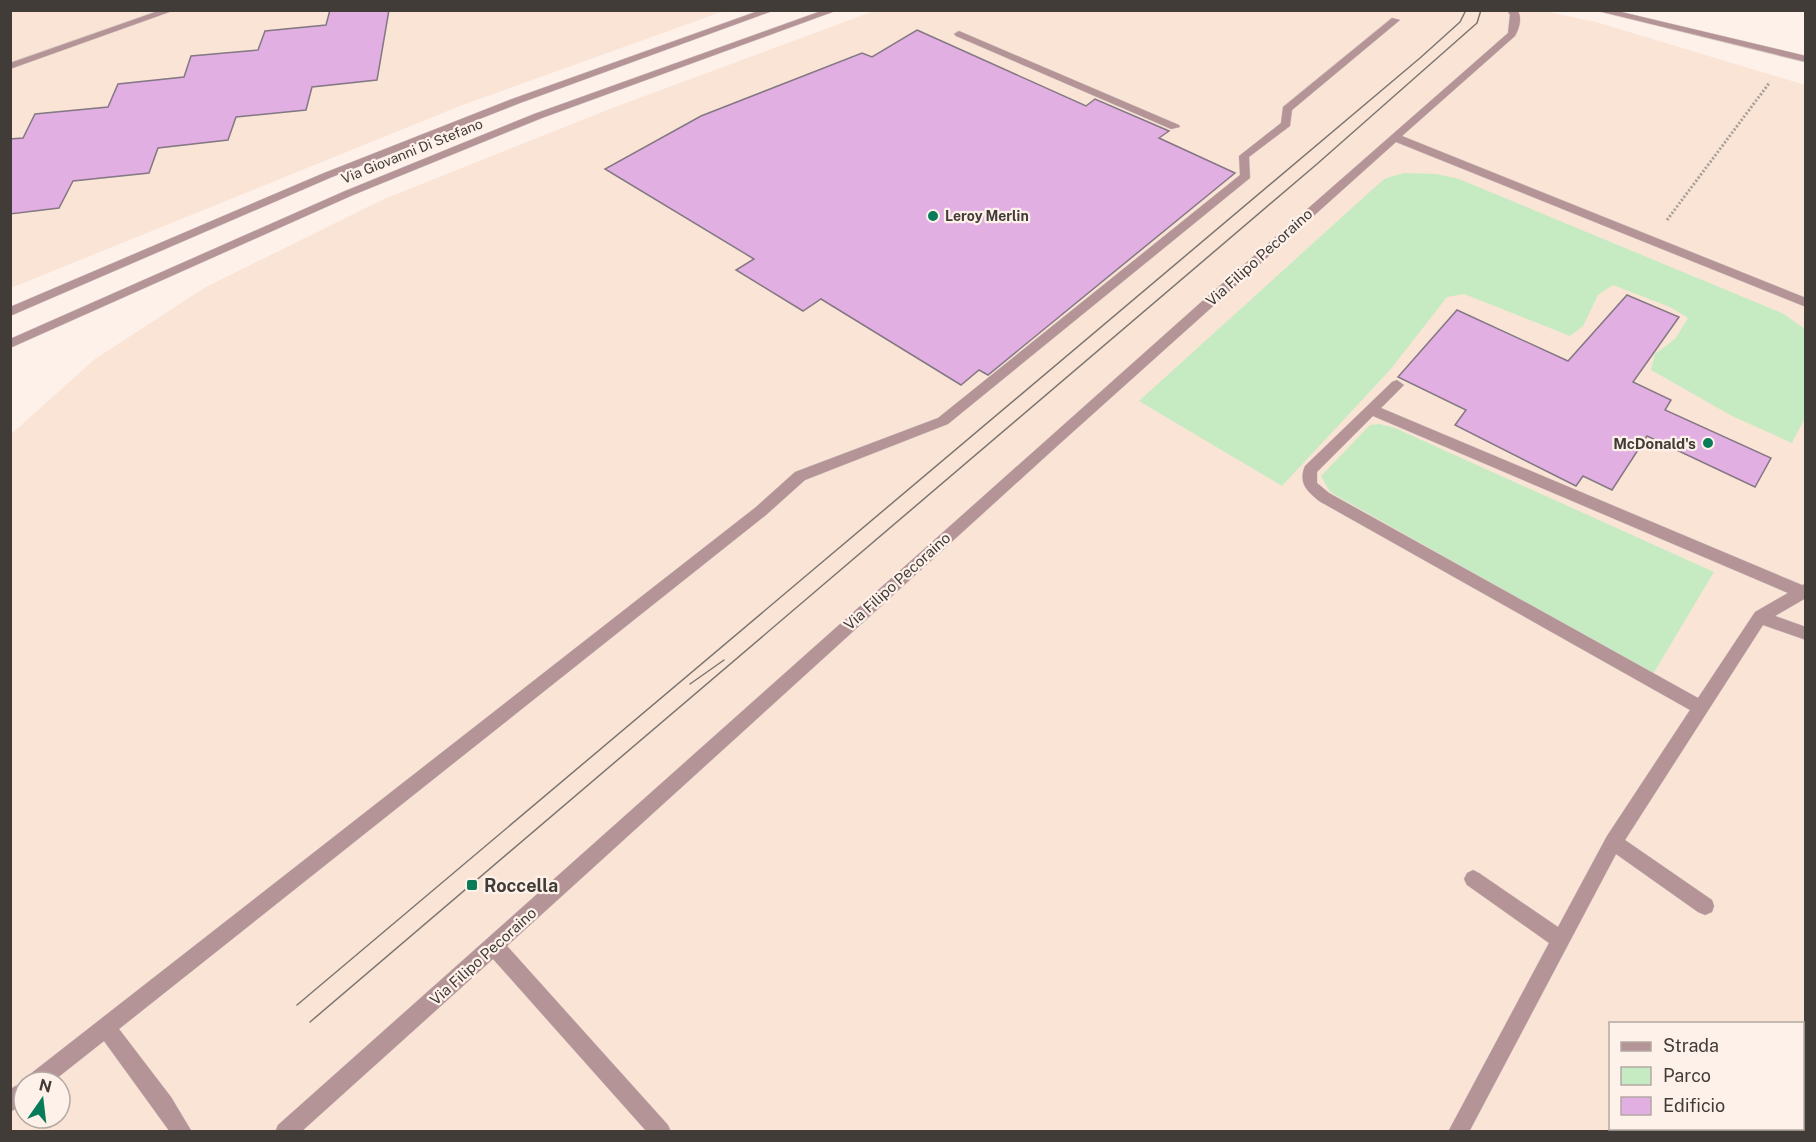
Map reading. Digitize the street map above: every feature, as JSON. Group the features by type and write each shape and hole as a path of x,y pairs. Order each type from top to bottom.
{"street":[{"path":"10,66 171,10"},
{"name":"Via Giovanni Di Stefano","path":"10,312 328,175 516,101 771,10"},
{"name":"Via Giovanni Di Stefano","path":"10,344 349,193 538,116 834,10"},
{"name":"Via Filipo Pecoraino","path":"285,1131 494,946 1094,403 1512,34 1515,14 1511,10"},
{"path":"1598,10 1806,59"},
{"path":"51,1070 761,511 800,476 943,421 1246,176 1244,156 1286,124 1287,109 1395,20"},
{"path":"959,34 1175,127"},
{"path":"1394,137 1804,301"},
{"path":"1397,385 1310,470 1310,485 1324,497 1702,708"},
{"path":"1372,410 1804,591"},
{"path":"1458,1131 1613,843 1760,617 1804,591"},
{"path":"1760,617 1806,634"},
{"path":"1613,843 1705,906"},
{"path":"1473,879 1560,940"},
{"path":"494,946 661,1131"},
{"path":"106,1027 165,1104 182,1131"}],"path":[{"path":"1664,224 1770,82"}],"shaded area":[{"path":"11,11 724,11 460,106 11,288"},
{"path":"874,11 1544,11 1596,22 1805,85 1805,1131 11,1131 10,435 95,359 204,288 384,199 615,107"}],"green space":[{"path":"1404,173 1437,174 1459,179 1784,314 1805,329 1805,418 1792,443 1732,416 1651,370 1655,354 1675,339 1688,318 1670,307 1613,285 1598,295 1583,326 1570,336 1464,294 1447,297 1390,370 1282,486 1139,401 1375,187 1386,178"},
{"path":"1380,424 1395,428 1714,572 1653,674 1330,492 1321,476 1370,425"}],"building":[{"path":"330,10 389,10 377,80 312,87 306,110 236,117 228,140 158,148 149,173 73,181 59,208 10,214 10,139 23,138 35,114 108,107 118,84 184,77 191,56 258,50 265,31 326,25"},
{"name":"Leroy Merlin","path":"917,30 1086,106 1095,99 1169,131 1159,138 1235,173 988,375 979,370 961,385 821,299 803,311 736,270 754,259 605,169 701,116 862,53 872,57"},
{"path":"1627,295 1679,317 1633,382 1671,400 1665,410 1771,458 1755,487 1647,436 1612,490 1583,476 1576,486 1455,425 1466,410 1398,377 1457,310 1568,361"}],"tram line":[{"path":"297,1005 1420,58 1460,22 1466,10"},
{"path":"310,1022 1317,164 1477,23 1481,10"},
{"path":"690,684 724,660"}],"place":[{"name":"Leroy Merlin","path":"933,216"},
{"name":"McDonald's","path":"1708,443"},
{"name":"Roccella","path":"472,885"}]}
